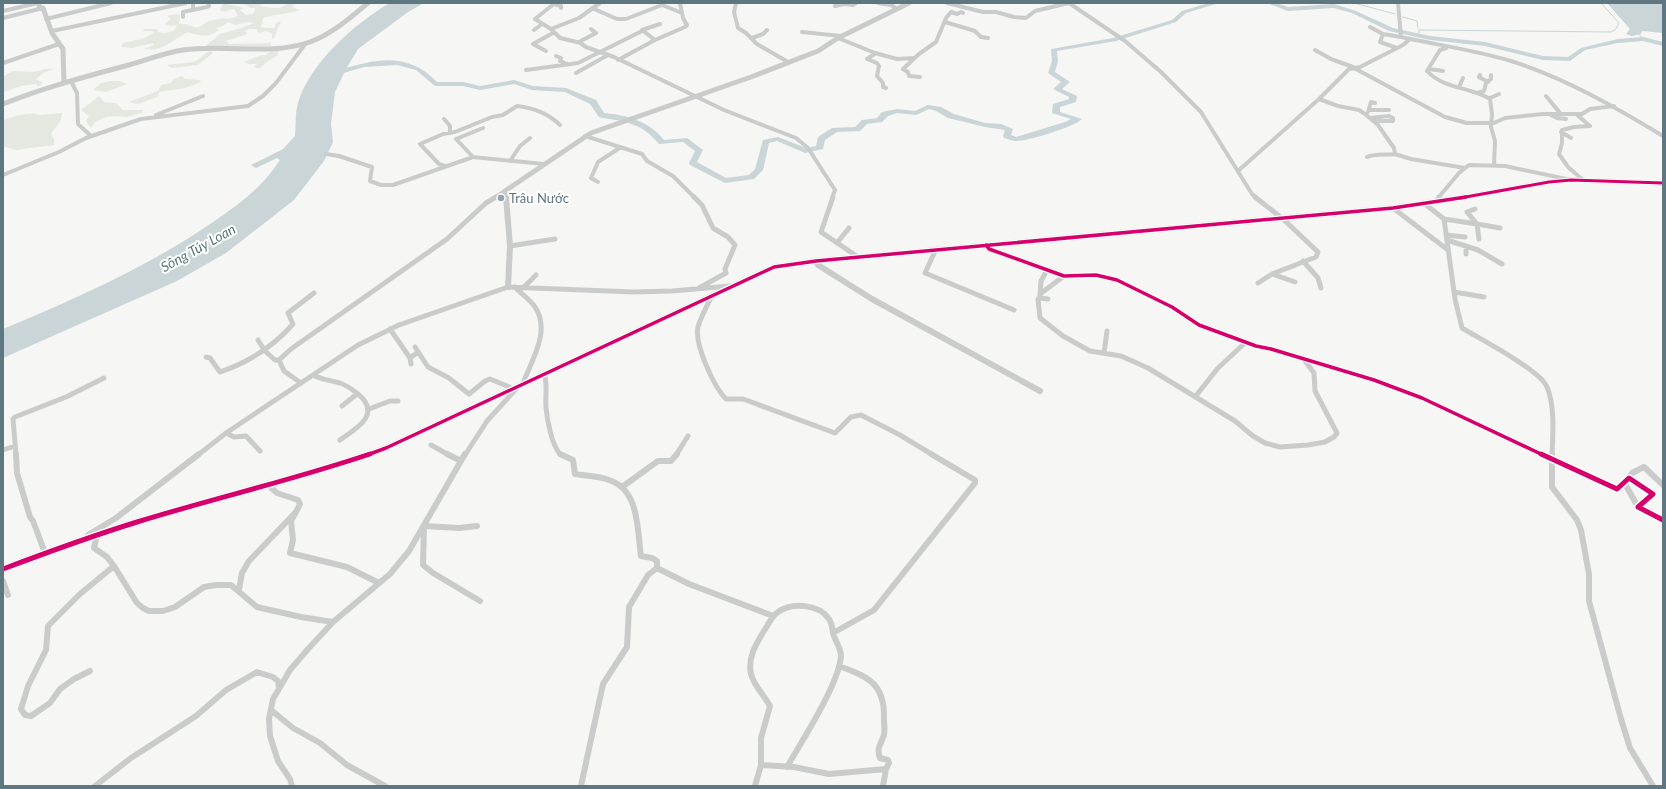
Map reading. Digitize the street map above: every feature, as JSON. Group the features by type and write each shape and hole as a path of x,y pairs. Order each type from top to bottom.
{"street":[{"path":"3,12 38,3 40,8 43,8 46,19 59,44 63,48 64,83"},
{"path":"46,19 101,4 111,3"},
{"path":"52,31 186,3"},
{"path":"193,3 193,10"},
{"path":"183,17 184,12 208,7 208,3"},
{"path":"3,104 28,94 64,83 184,50 285,47 306,43 321,37 343,24 368,3"},
{"path":"561,8 561,6 555,3 535,19 569,41 581,43 731,113 796,138 808,148 835,190 821,232 858,257"},
{"path":"546,51 533,44 552,31 579,18 600,3"},
{"path":"618,60 687,25 680,3"},
{"path":"736,3 734,12 738,28 768,52 788,62"},
{"path":"835,6 853,5 856,3"},
{"path":"878,3 898,9"},
{"path":"279,360 292,349 447,239 486,203 586,136 615,124 818,51 839,37 909,3"},
{"path":"947,3 958,4 983,12 996,12 1014,17 1026,18 1035,11 1069,3 1125,40 1161,72 1201,112 1252,194 1283,219 1318,252 1316,257 1272,274 1258,283"},
{"path":"1398,3 1401,37"},
{"path":"920,77 909,76 908,72 903,69 914,58 936,42 946,18 958,4"},
{"path":"592,8 620,20 662,5 682,13"},
{"path":"3,18 43,8"},
{"path":"951,12 957,14 961,12 963,14"},
{"path":"945,22 975,31 980,37 988,38"},
{"path":"645,23 650,26"},
{"path":"534,30 542,24"},
{"path":"526,70 578,63 642,32 642,29 660,24"},
{"path":"1370,27 1383,34 1511,61 1573,85 1614,106 1663,136"},
{"path":"667,29 665,31 667,34"},
{"path":"581,43 579,42 580,40 596,33 591,30"},
{"path":"752,38 763,34 767,30"},
{"path":"642,32 655,40"},
{"path":"802,32 839,37 876,53 897,59 914,58"},
{"path":"1383,34 1380,42 1397,48"},
{"path":"1238,171 1319,99 1349,69 1360,67 1397,48 1410,39"},
{"path":"3,175 21,166 59,152 92,136 141,119 238,108 253,104 276,84 306,43"},
{"path":"3,63 59,44"},
{"path":"1447,48 1440,50 1427,71 1432,77 1441,82 1490,98 1500,94"},
{"path":"1315,50 1331,59 1354,68 1449,118 1467,123 1490,123 1498,122 1503,118 1509,117 1560,113 1582,114 1590,109 1614,106"},
{"path":"876,53 867,59 879,66 877,76 883,83 883,88 886,88"},
{"path":"576,73 608,55"},
{"path":"556,56 561,58 560,61 568,65"},
{"path":"1429,69 1443,71"},
{"path":"1480,75 1479,77 1488,82"},
{"path":"1477,93 1484,91 1491,79 1491,75"},
{"path":"1458,87 1463,78"},
{"path":"71,81 77,92 78,124 92,136"},
{"path":"152,117 204,96"},
{"path":"1546,96 1548,101 1555,105 1560,113"},
{"path":"1490,98 1492,102 1490,123 1495,141 1494,165"},
{"path":"1319,99 1338,106 1359,110 1364,113 1378,125 1394,148 1395,154"},
{"path":"1369,110 1371,102 1375,102"},
{"path":"445,166 440,164 420,144 435,137 450,132 455,132 492,117 503,115 517,106 536,110 554,118 560,125"},
{"path":"1364,113 1368,112 1369,110 1390,110"},
{"path":"1549,114 1557,118 1566,119"},
{"path":"1561,132 1574,127 1590,126 1576,114"},
{"path":"444,119 450,126 450,132"},
{"path":"472,157 456,139 484,128"},
{"path":"1561,132 1571,138"},
{"path":"1561,132 1562,143 1559,154 1568,167 1583,180"},
{"path":"586,136 642,154 650,164 673,176 702,205 712,228 728,237 735,246 725,269 726,273 697,289"},
{"path":"510,161 520,146 530,138"},
{"path":"598,182 591,178 598,162 621,147"},
{"path":"326,154 339,156 372,167 370,181 381,185 393,185 472,157 544,164"},
{"path":"1367,157 1370,155 1383,156 1395,154 1411,159 1465,168"},
{"path":"1436,202 1440,194 1469,165 1494,165 1530,170 1571,180"},
{"path":"3,570 96,535 326,469 386,448 730,286 774,267 816,261 936,249 1393,208 1425,204 1549,182 1583,180 1663,183"},
{"path":"505,191 510,246 508,287"},
{"path":"1425,204 1444,219 1500,228"},
{"path":"1393,208 1448,250"},
{"path":"1475,209 1467,212 1477,224 1480,239"},
{"path":"1444,219 1454,292 1462,328 1537,374 1548,387 1551,406 1552,487 1577,520 1581,530 1589,574 1591,608 1621,719 1630,748 1653,786"},
{"path":"837,243 849,228"},
{"path":"1447,237 1464,237"},
{"path":"1447,237 1478,250 1502,264"},
{"path":"510,246 555,239"},
{"path":"986,245 989,249 1064,276 1096,275 1117,280 1172,307 1199,324 1246,342 1374,380 1422,398 1552,460 1617,489 1632,473 1644,467 1663,485"},
{"path":"1466,246 1466,254"},
{"path":"936,249 925,273 1014,310"},
{"path":"816,261 818,265 872,299 1040,391"},
{"path":"1303,261 1318,278 1321,288"},
{"path":"1047,270 1041,281 1040,296 1038,299 1040,318 1063,336 1090,351 1121,356 1136,362 1235,421 1253,436 1265,443 1280,447 1308,446 1325,442 1334,437 1337,433 1315,391 1314,373 1311,367 1302,358"},
{"path":"1272,274 1295,282"},
{"path":"524,287 536,275"},
{"path":"1040,296 1064,276"},
{"path":"70,544 116,518 226,433 358,345 390,329 508,287 632,292 672,291 730,286"},
{"path":"292,786 290,779 278,761 270,736 269,720 273,699 290,670 308,649 333,622 390,574 409,551 461,461 488,422 522,384 541,336 542,324 538,311 534,305 521,295 515,287"},
{"path":"1454,292 1484,297"},
{"path":"206,357 210,358 220,372 240,365 265,351 293,324 288,313 314,293"},
{"path":"712,295 698,328 698,343 714,382 726,399 743,399 836,433 851,417 861,415 900,435 975,480 975,483 874,610 833,633"},
{"path":"1040,296 1048,299"},
{"path":"390,329 411,361 416,350 428,367 449,378 469,394 485,381 490,379 512,388"},
{"path":"1104,353 1107,331"},
{"path":"258,340 265,351 275,360 279,360"},
{"path":"1195,397 1218,368 1246,342"},
{"path":"279,360 279,365 286,374 302,383"},
{"path":"544,373 548,384 546,406 558,452 563,456 574,460 575,474 610,480 626,491 632,500 641,556 652,558 657,561 657,568"},
{"path":"313,375 323,382 340,383 366,401 369,409 368,416 340,440"},
{"path":"45,553 33,521 30,517 17,473 13,419 66,397 104,378"},
{"path":"342,406 357,394"},
{"path":"369,409 390,401 398,402"},
{"path":"226,433 234,437 246,436 260,451"},
{"path":"622,487 658,461 671,461 682,447 688,436"},
{"path":"432,445 461,461"},
{"path":"3,450 15,446"},
{"path":"1626,480 1638,507 1663,520"},
{"path":"1626,480 1653,494 1638,507"},
{"path":"268,486 271,490 281,495 298,500 300,504 291,521 293,540 290,553 347,567 379,582"},
{"path":"239,590 240,578 245,565 256,551 270,540 288,518 296,512"},
{"path":"424,526 459,528 477,526"},
{"path":"424,526 423,565 433,573 480,601"},
{"path":"96,535 94,548 107,557 120,571 136,601 141,607 148,611 164,612 171,610 202,589 213,585 231,585 239,590 257,607 301,617 333,622"},
{"path":"90,671 74,679 60,689 50,703 41,711 31,716 25,714 21,709 28,686 39,667 46,650 46,629 80,594 114,566"},
{"path":"657,568 689,584 773,616"},
{"path":"581,786 603,684 627,647 630,631 628,607 648,575 657,568"},
{"path":"3,581 8,595"},
{"path":"755,786 760,765 761,738 770,706 752,675 751,658 756,642 773,616 780,610 790,607 812,608 829,617 833,622 833,633 841,654 839,666 829,690 787,767"},
{"path":"839,666 869,678 881,691 884,710 884,734 879,742 878,752 880,758 889,761 883,786"},
{"path":"94,786 104,777 146,748 167,736 196,716 241,680 257,672 273,677 278,681 279,688"},
{"path":"271,710 293,728 320,743 346,765 385,786"},
{"path":"760,765 787,767 829,774 886,769"}],"shaded area":[{"path":"223,3 244,8 240,10 246,15 254,13 255,8 250,8 245,4 247,3 262,3 260,6 277,8 291,3 294,4 292,7 300,10 263,18 261,27 275,28 276,23 281,21 274,38 272,38 272,33 266,31 258,33 257,29 249,29 245,31 247,34 226,41 230,44 271,43 271,46 203,48 220,34 254,23 247,22 236,25 228,22 223,26 216,28 219,30 215,33 200,35 188,32 167,45 156,49 144,49 154,45 153,43 132,48 121,47 123,43 142,38 153,33 153,31 142,31 145,29 157,29 158,32 164,33 174,31 177,25 171,26 165,24 171,19 167,16 176,14 180,15 179,24 197,27 209,21 222,18 228,19 238,16 234,9 223,12 220,10"},
{"path":"300,47 278,52 278,55 260,68 256,68 254,66 258,64 248,64 244,62 261,55 266,55 272,49"},
{"path":"210,51 213,53 198,65 171,68 167,65 193,62"},
{"path":"54,69 43,73 36,79 43,83 38,87 36,84 22,86 3,92 4,76 13,71 33,72"},
{"path":"182,76 185,79 199,80 201,82 185,88 159,92 157,97 138,104 129,102 158,91 161,85 171,83 174,79"},
{"path":"119,81 127,84 106,92 93,90 101,83"},
{"path":"99,96 104,102 116,103 123,110 143,110 142,113 127,117 107,117 96,121 91,128 86,121 89,116 81,110"},
{"path":"33,113 39,115 62,113 61,120 51,134 54,139 54,145 16,150 3,146 3,120 19,115"}],"water":[{"name":"Sông Túy Loan","path":"390,3 424,3 408,12 358,49 335,92 331,124 333,142 324,161 294,200 226,253 177,281 3,358 3,329 86,293 139,267 191,237 243,200 259,186 280,160 277,158 256,168 251,165 283,149 295,136 298,103 312,74 323,59 349,33 363,21"},
{"path":"1607,3 1663,3 1663,33 1642,31 1641,34 1632,36 1626,34 1630,29"}],"waterway":[{"path":"333,74 364,65 387,62 408,65 418,69 435,84 463,84 480,88 514,82 532,88 566,90 593,102 602,115 619,117 643,125 656,135 662,142 684,140 699,150 693,163 725,181 751,177 759,170 766,142 778,139 805,151 820,147 821,139 835,130 857,129 865,122 879,120 885,114 897,111 916,113 928,107 938,109 951,116 985,125 1001,126 1009,129 1007,136 1016,139 1068,124 1078,119 1056,113 1056,106 1073,100 1073,96 1057,89 1066,82 1051,73 1055,61 1053,50 1114,40 1174,21 1184,12 1216,3"},
{"path":"1270,3 1288,9 1334,6 1354,12 1391,30 1430,38 1485,44 1543,58 1570,59 1583,49 1618,41 1643,39 1663,44"},
{"path":"1354,3 1395,14"},
{"path":"1419,36 1419,30 1611,32 1616,29 1619,23 1601,3"},
{"path":"1403,17 1417,21 1418,28"},
{"path":"1639,34 1643,39"}],"cycle path":[{"path":"3,569 70,544 138,522 326,469 386,448 774,267 816,261 1393,208 1425,204 1549,182 1571,180 1607,180 1663,183"},
{"path":"986,245 989,249 1064,276 1096,275 1117,280 1172,307 1199,325 1256,346 1271,349 1374,380 1422,398 1617,489 1629,478 1653,494 1638,507 1663,520"}],"place":[{"name":"Trâu Nước","path":"501,198"}]}
